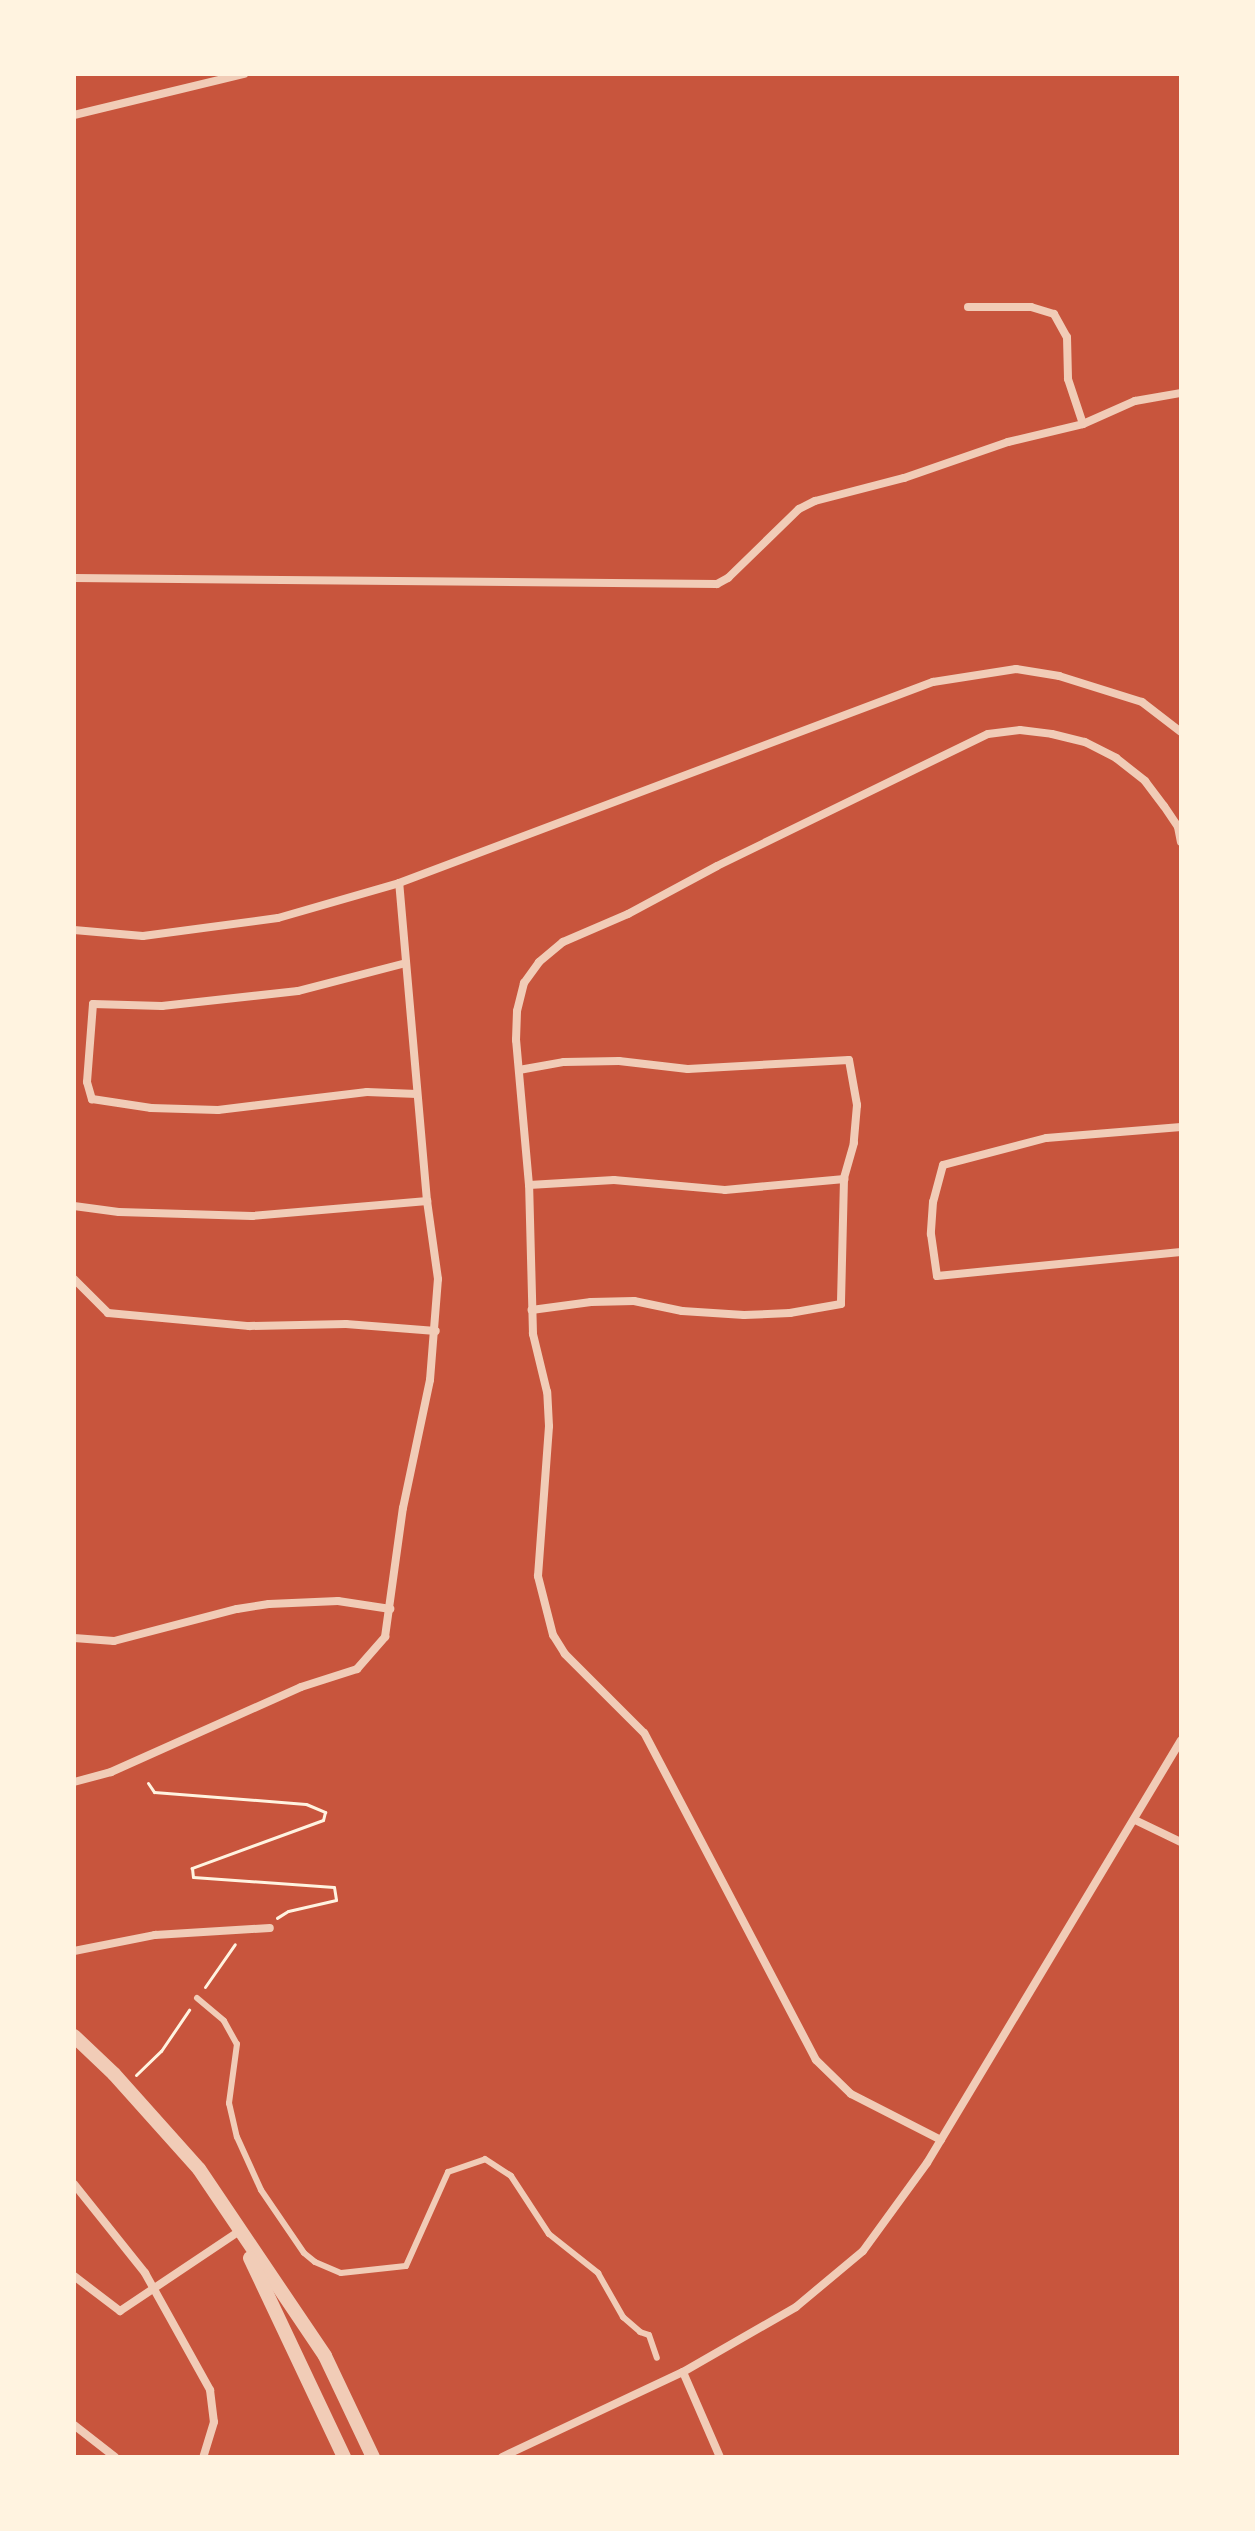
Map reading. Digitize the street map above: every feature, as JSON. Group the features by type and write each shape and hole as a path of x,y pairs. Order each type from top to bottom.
{"street":[{"path":"74,115 244,74"},
{"path":"968,307 1031,307 1054,314 1067,337 1068,379 1083,424"},
{"path":"74,578 717,584 728,578 799,509 815,501 904,478 1008,442 1083,424 1135,401 1181,393"},
{"path":"74,930 143,936 278,918 399,883 933,682 1016,669 1059,676 1142,702 1181,732"},
{"path":"941,2140 851,2094 816,2060 644,1733 565,1654 553,1635 538,1576 549,1426 547,1392 533,1334 529,1185 517,1011 524,983 539,962 563,942 628,914 988,734 1020,730 1052,734 1085,742 1116,758 1145,781 1178,827 1181,842"},
{"path":"74,1782 111,1772 301,1687 357,1669 385,1637 403,1508 428,1391 436,1331 438,1279 427,1201 399,883"},
{"path":"406,963 298,991 162,1006 93,1004 87,1082 92,1099 151,1108 218,1110 367,1092 417,1094"},
{"path":"519,1070 564,1062 619,1061 688,1069 849,1060 857,1105 854,1143 844,1179 841,1304 790,1313 744,1315 682,1311 634,1301 591,1302 532,1310"},
{"path":"1181,1127 1046,1138 943,1165 933,1202 931,1234 937,1276 1181,1252"},
{"path":"529,1185 614,1180 725,1190 844,1179"},
{"path":"74,1206 119,1212 252,1216 427,1201"},
{"path":"74,1279 108,1313 249,1326 305,1328 346,1324 436,1331"},
{"path":"74,1638 114,1641 237,1609 269,1604 338,1601 390,1609"},
{"path":"502,2457 683,2372 796,2307 863,2251 941,2140 1181,1741"},
{"path":"1135,1820 1181,1842"},
{"path":"74,1951 155,1935 270,1928"},
{"path":"74,2036 114,2074 199,2169 238,2232 325,2356 373,2457"},
{"path":"74,2184 154,2288 214,2399 212,2435 203,2457"},
{"path":"74,2276 120,2311 238,2232"},
{"path":"238,2232 344,2457"},
{"path":"683,2372 720,2457"},
{"path":"74,2425 115,2457"}],"lane":[{"path":"197,1998 224,2021 237,2044 229,2103 237,2137 261,2190 304,2253 315,2262 341,2273 406,2266 448,2172 485,2159 511,2176 549,2234 598,2273 623,2317 640,2332 649,2335 657,2358"}],"path":[{"path":"148,1783 154,1792 306,1804 325,1812 323,1820 192,1868 193,1877 334,1887 336,1900 288,1911 270,1928"}]}
